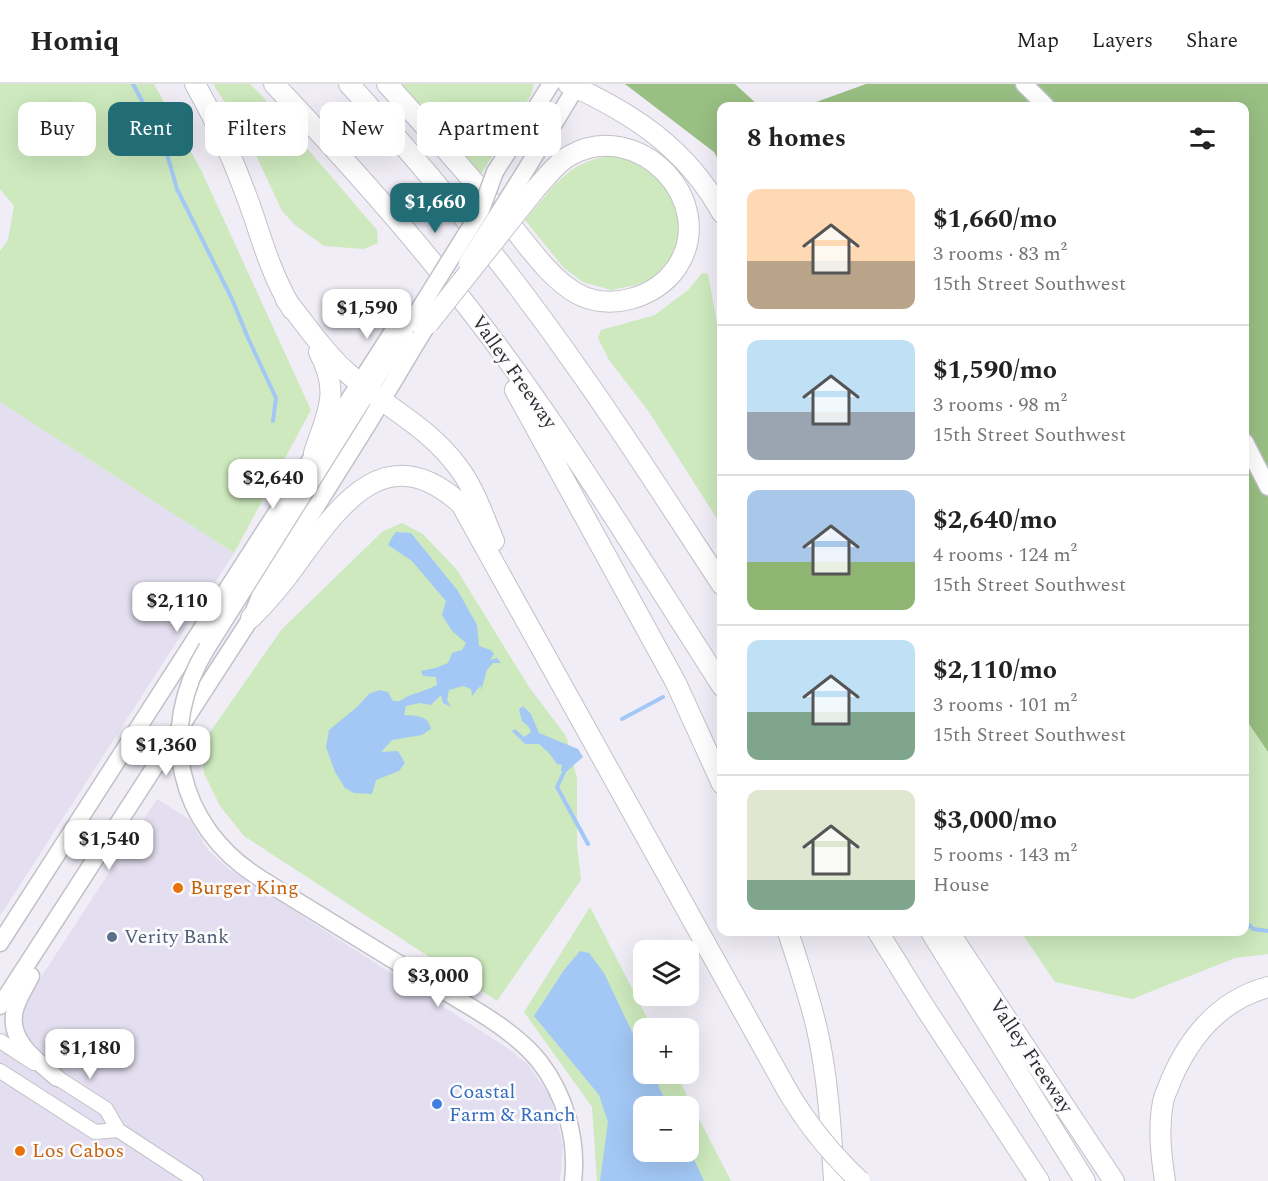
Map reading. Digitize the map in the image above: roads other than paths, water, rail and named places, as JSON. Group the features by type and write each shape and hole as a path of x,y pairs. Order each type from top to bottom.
{"highway":[{"path":"195,84 218,128 240,180 268,260 286,300 320,352 330,378 330,405 314,453"},
{"name":"Valley Freeway","path":"274,84 345,160 468,306 576,461 717,678"},
{"path":"349,84 492,252 583,375 717,577"},
{"path":"387,84 450,154 549,269 574,292 602,301 619,301 652,291 671,275 687,246 689,222 685,204 669,176 638,152 615,146 594,148 570,155 530,180 416,325"},
{"path":"574,85 627,113 673,150 697,174 717,204"},
{"path":"286,300 329,355 370,391 428,434 458,467 471,487 570,702"},
{"path":"468,306 671,673 717,773"},
{"path":"251,618 271,598 326,523 344,503 371,482 396,476 418,478 443,489 461,504 787,1090 823,1143 860,1181"},
{"path":"789,936 804,978 816,1027 826,1087 834,1181"},
{"path":"880,936 1039,1181"},
{"path":"933,936 1085,1181"},
{"name":"Valley Freeway","path":"953,936 1114,1181"},
{"path":"1165,1181 1160,1136 1163,1101 1181,1056 1212,1018 1249,992 1268,987"}],"main road":[{"path":"0,943 314,453 370,391 416,325 495,171 551,84"},
{"path":"1024,84 1042,102"},
{"path":"530,180 574,85"},
{"path":"416,325 370,391 191,676 183,699 178,730 181,767 191,799 204,826 221,848 243,868 492,1021 532,1053 553,1081 569,1124 573,1150 573,1181"},
{"path":"0,1006 251,618 260,596 368,424 370,391"},
{"path":"1249,450 1268,487"},
{"path":"57,1078 18,1040 14,1015 66,906"}],"street":[{"path":"0,1041 106,1109 118,1130 196,1181"},
{"path":"0,1071 95,1132 118,1130"}],"water":[{"path":"396,532 411,533 458,591 477,625 479,646 491,650 494,654 490,660 497,658 501,663 493,663 487,670 481,691 481,685 472,696 471,689 463,686 449,690 447,700 451,707 443,703 441,695 431,705 420,703 406,706 404,715 425,719 431,729 422,735 392,740 381,752 398,751 405,763 399,771 376,780 372,794 354,793 345,788 335,772 326,747 329,730 369,694 379,690 388,692 393,701 400,701 437,685 436,677 423,676 421,671 448,663 452,653 462,650 466,643 452,631 442,615 446,601 412,561 388,545"},
{"path":"523,706 531,714 539,733 578,749 583,757 566,772 561,771 562,765 557,764 539,744 525,744 512,731 515,729 524,737 531,732 522,721 519,709"},
{"path":"580,951 589,953 604,973 633,1034 633,1084 658,1084 663,1096 633,1096 633,1162 695,1162 704,1181 600,1181 608,1122 599,1095 534,1016 564,970"}],"waterway":[{"path":"133,84 163,140 177,189 232,299 276,398 273,421"},
{"path":"622,719 663,697"},
{"path":"566,768 557,787 588,844"},
{"path":"1249,925 1253,929 1268,931"}],"place":[{"name":"Burger King","path":"178,888"},
{"name":"Verity Bank","path":"112,937"},
{"name":"Coastal Farm & Ranch","path":"437,1104"},
{"name":"Los Cabos","path":"20,1151"}]}
